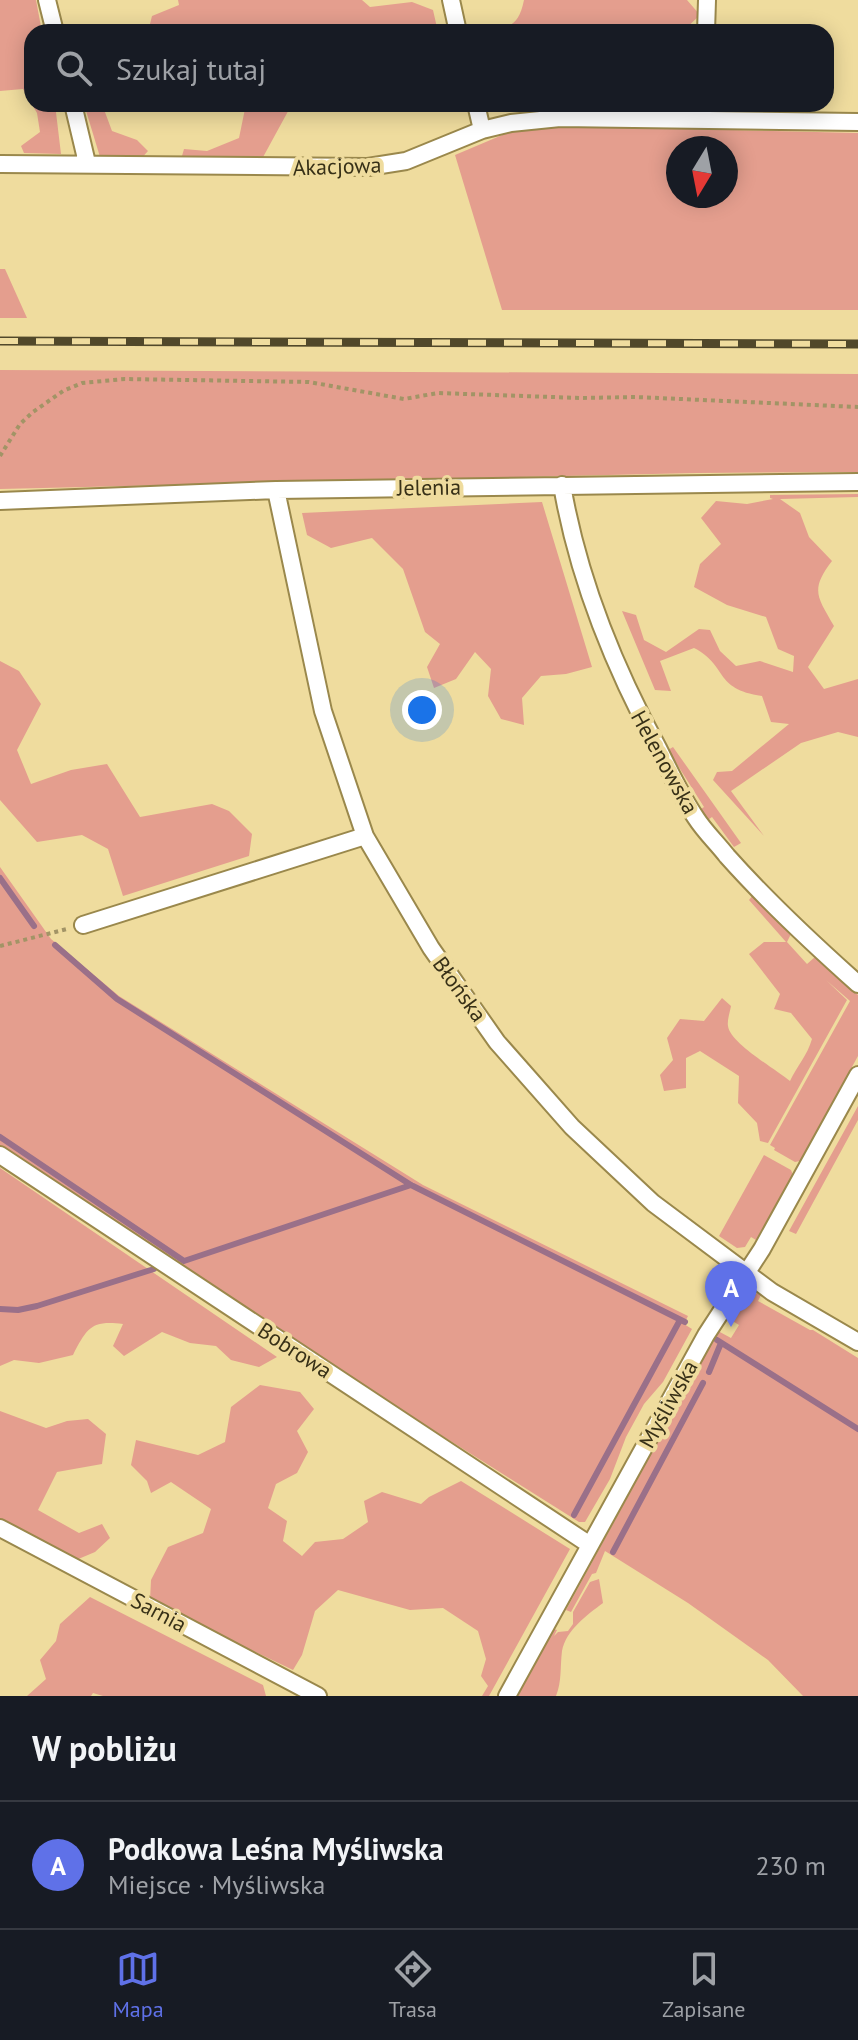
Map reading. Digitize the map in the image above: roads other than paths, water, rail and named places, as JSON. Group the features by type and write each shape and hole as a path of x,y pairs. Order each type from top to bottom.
{"street":[{"path":"47,0 53,24"},
{"path":"451,0 456,24"},
{"path":"706,24 707,0"},
{"path":"75,112 87,163"},
{"path":"478,112 482,130"},
{"name":"Akacjowa","path":"0,164 368,167 406,161 482,130 511,123 560,118 704,112 858,122"},
{"name":"Jelenia","path":"0,501 276,490 858,482"},
{"name":"Helenowska","path":"562,485 576,554 593,609 630,696 689,807 706,832 791,925 858,984"},
{"name":"Błońska","path":"276,490 323,711 365,836 431,948 497,1042 572,1127 653,1203 772,1292 858,1342"},
{"path":"83,925 365,836"},
{"name":"Myśliwska","path":"507,1696 706,1335 746,1274 858,1075"},
{"name":"Bobrowa","path":"0,1155 590,1545"},
{"name":"Sarnia","path":"0,1528 318,1696"}],"waterway":[{"path":"0,878 34,926"},
{"path":"55,945 117,999 411,1185 685,1322"},
{"path":"0,1137 184,1261 411,1185"},
{"path":"0,1309 18,1310 37,1306 154,1269"},
{"path":"574,1515 680,1320"},
{"path":"717,1340 858,1429"},
{"path":"709,1372 721,1343"},
{"path":"613,1552 703,1383"}],"railway":[{"path":"0,341 858,344"}],"place":[{"name":"Podkowa Leśna Myśliwska","path":"731,1327"}]}
